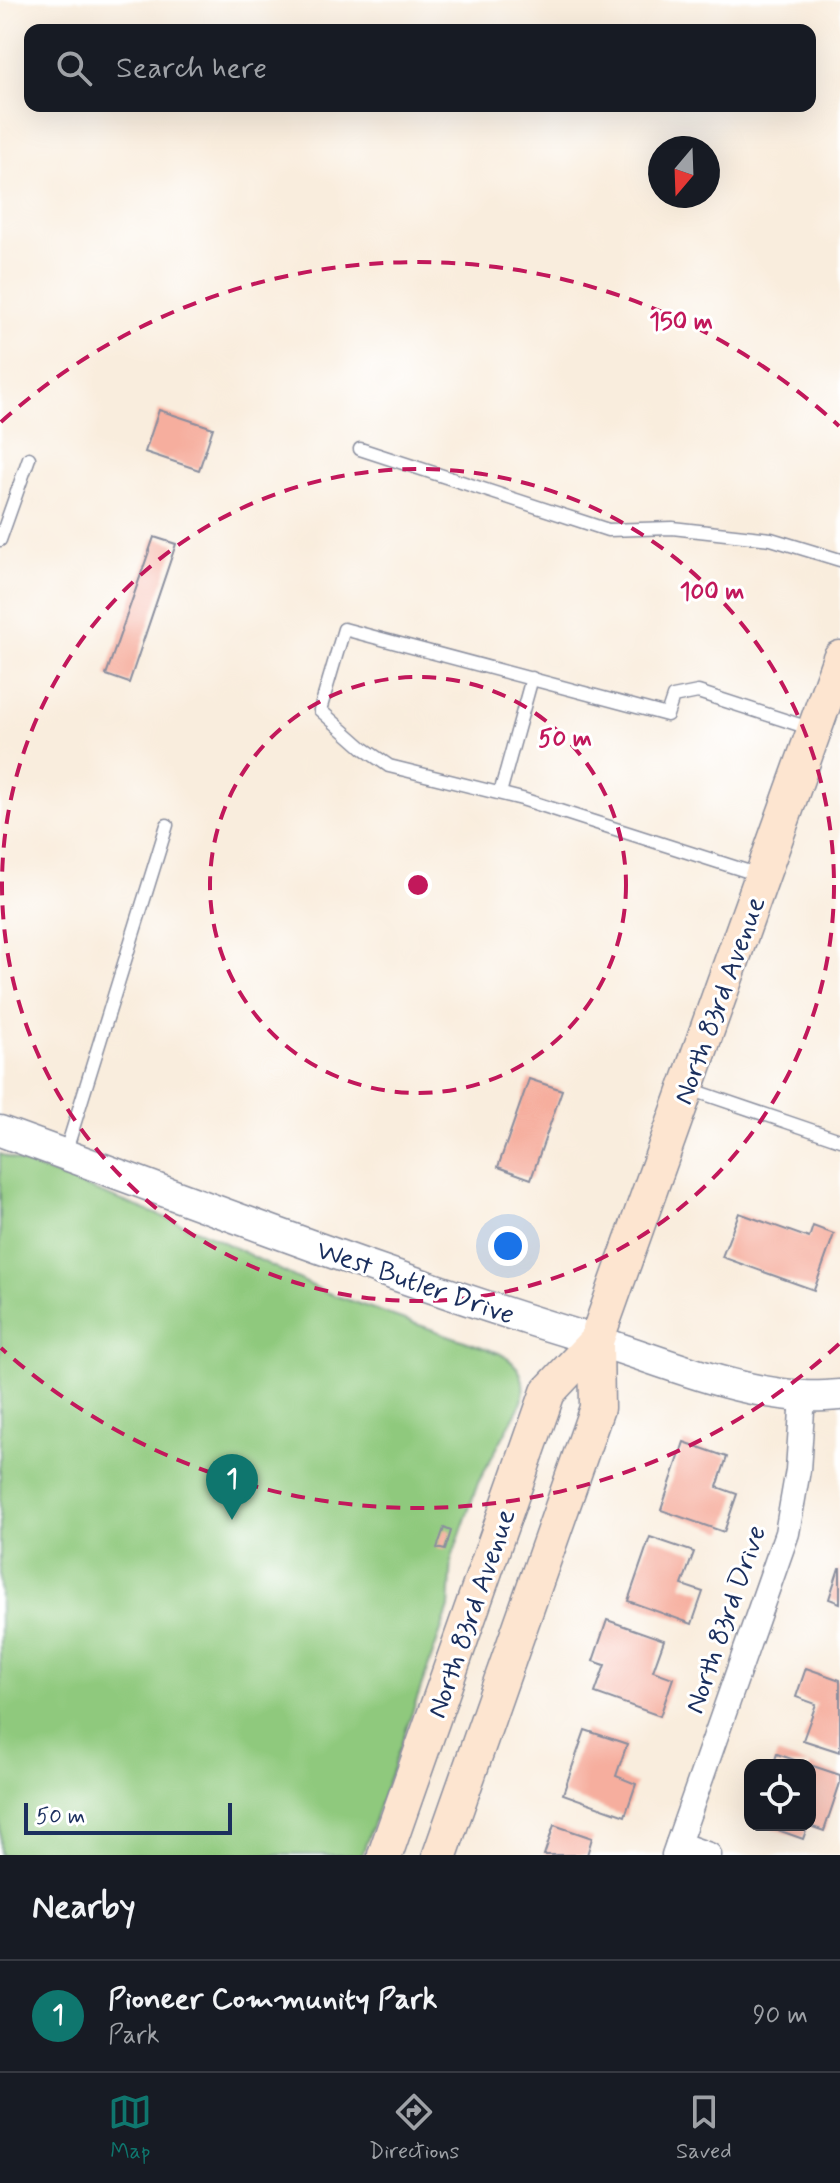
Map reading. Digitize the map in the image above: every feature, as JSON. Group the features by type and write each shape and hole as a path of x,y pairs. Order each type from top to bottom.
{"main road":[{"name":"North 83rd Avenue","path":"440,1855 597,1408 596,1341 840,658"},
{"name":"North 83rd Avenue","path":"385,1855 548,1392 596,1341"}],"street":[{"name":"West Butler Drive","path":"0,1131 529,1322 715,1380 757,1390 803,1396 840,1395"},
{"name":"North 83rd Drive","path":"676,1850 787,1533 798,1470 803,1396"},
{"path":"676,1850 709,1855"}],"lane":[{"path":"360,449 608,530 672,528 771,539 840,560"},
{"path":"0,540 29,458"},
{"path":"762,876 500,793 389,766 363,748 320,710 344,629 667,715 673,697 698,692 815,730"},
{"path":"500,793 532,678"},
{"path":"65,1154 167,825"},
{"path":"687,1088 840,1140"}],"green space":[{"path":"0,1154 203,1232 325,1292 499,1353 517,1367 523,1386 522,1402 478,1483 452,1558 449,1608 362,1855 0,1855"}],"building":[{"path":"159,410 213,428 199,470 145,452"},
{"path":"154,537 176,544 129,683 106,675"},
{"path":"529,1079 562,1090 531,1179 498,1167"},
{"path":"739,1213 809,1238 813,1226 834,1234 814,1290 722,1257"},
{"path":"684,1442 727,1457 717,1487 737,1494 724,1532 661,1510"},
{"path":"444,1528 451,1531 445,1550 437,1548"},
{"path":"650,1537 694,1552 682,1585 703,1592 692,1624 628,1601"},
{"path":"840,1568 840,1603 829,1599"},
{"path":"607,1620 664,1640 653,1671 673,1678 660,1716 595,1693 605,1665 593,1661"},
{"path":"806,1668 840,1680 840,1752 803,1740 816,1704 796,1697"},
{"path":"585,1730 627,1744 616,1776 636,1784 625,1816 563,1794"},
{"path":"777,1754 792,1759 775,1759"},
{"path":"816,1767 840,1775 824,1831 816,1828"},
{"path":"554,1825 592,1838 587,1855 544,1855"},
{"path":"781,1831 806,1831 803,1839"}],"place":[{"name":"Pioneer Community Park","path":"232,1520"}]}
